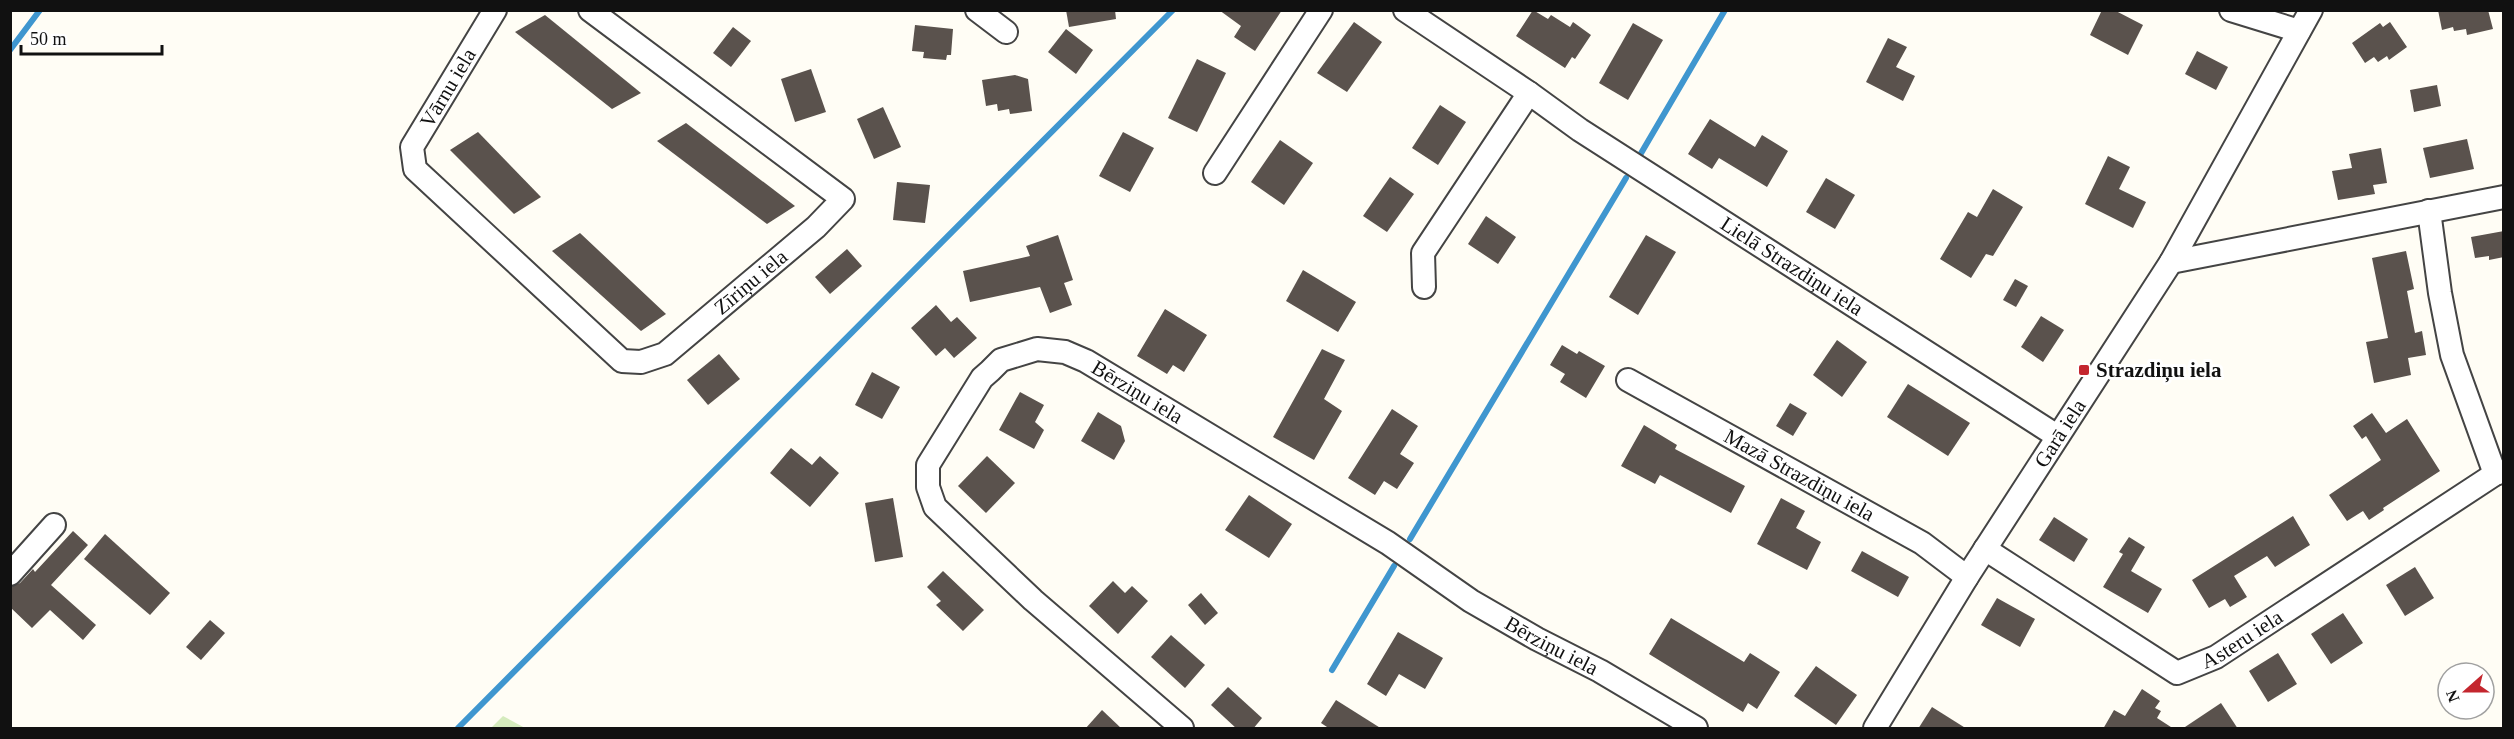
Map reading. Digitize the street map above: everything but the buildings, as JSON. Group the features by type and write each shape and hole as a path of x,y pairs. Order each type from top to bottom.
{"street":[{"name":"Vārnu iela","path":"414,169 412,147 495,10"},
{"name":"Zīriņu iela","path":"414,169 622,361 640,362 665,354 816,227 843,199 590,10"},
{"path":"977,10 1006,32"},
{"path":"1215,172 1321,10"},
{"name":"Lielā Strazdiņu iela","path":"1405,10 1580,130 2056,436"},
{"path":"2231,10 2300,31"},
{"name":"Garā iela","path":"1875,729 2056,436 2171,262 2311,10"},
{"path":"1424,286 1423,253 1529,93"},
{"path":"2171,262 2504,197"},
{"name":"Asteru iela","path":"1985,549 2177,673 2216,657 2499,473 2452,355 2440,293 2429,211"},
{"name":"Bērziņu iela","path":"1182,729 1033,600 935,507 928,488 928,465 982,378 1001,360 1037,349 1065,352 1086,361 1388,543 1471,601 1537,639 1600,671 1696,729"},
{"name":"Mazā Strazdiņu iela","path":"1628,380 1922,543 1967,578"},
{"path":"10,574 54,525"}],"green space":[{"path":"503,716 525,728 491,728"}],"waterway":[{"path":"10,50 40,10"},
{"path":"458,728 1173,10"},
{"path":"1640,155 1725,10"},
{"path":"1410,539 1626,178"},
{"path":"1332,670 1394,566"}],"place":[{"name":"Strazdiņu iela","path":"2084,370"}]}
